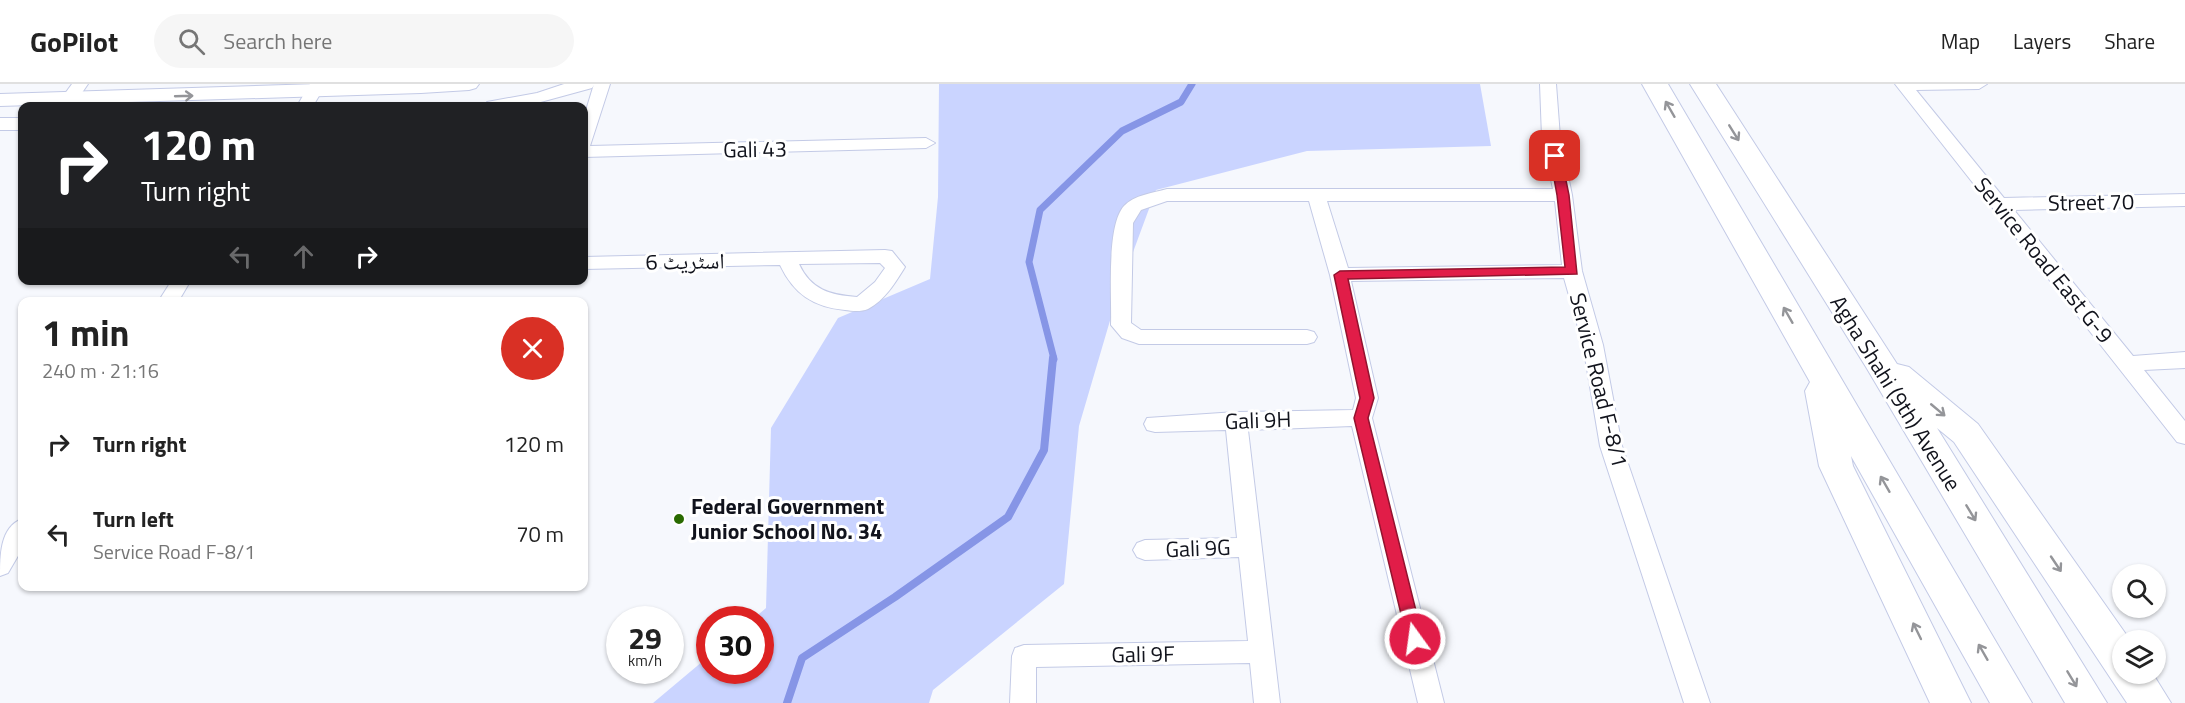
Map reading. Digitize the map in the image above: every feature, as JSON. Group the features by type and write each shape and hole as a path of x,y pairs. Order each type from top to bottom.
{"main road":[{"path":"1655,84 2012,703"},
{"name":"Agha Shahi (9th) Avenue","path":"1703,84 1877,359 2087,703"},
{"path":"1877,359 1966,433 2112,647"},
{"path":"1814,360 1836,466 1951,703"},
{"path":"2137,684 2151,703"}],"street":[{"path":"0,100 74,91 312,93 417,90 469,84"},
{"path":"520,102 540,99 585,84"},
{"path":"588,130 602,84"},
{"name":"Service Road F-8/1","path":"1548,84 1551,137 1563,195 1572,271 1593,345 1611,446 1697,703"},
{"path":"1903,85 1979,84"},
{"name":"Service Road East G-9","path":"1903,85 2185,436"},
{"path":"0,124 18,124"},
{"name":"Gali 43","path":"588,152 926,143"},
{"path":"1307,337 1139,337 1129,333 1121,325 1126,213 1140,202 1167,195 1563,195"},
{"path":"1316,195 1340,275 1367,398 1361,418 1431,703"},
{"name":"Street 70","path":"1998,204 2185,200"},
{"name":"اسٹریٹ 6","path":"588,262 885,256 895,267 882,286 861,304 831,303 805,291 786,258"},
{"path":"1340,275 1572,271"},
{"path":"2127,364 2185,360"},
{"name":"Gali 9H","path":"1155,424 1361,418"},
{"path":"1236,420 1267,703"},
{"path":"0,566 18,537"},
{"name":"Gali 9G","path":"1145,550 1250,547"},
{"name":"Gali 9F","path":"1023,703 1024,656 1261,652"}],"shaded area":[{"path":"939,84 1480,84 1491,146 1307,151 1156,190 1119,290 1079,426 1064,584 933,690 929,703 653,703 676,684 684,684 684,677 696,667 696,684 774,684 774,606 766,606 771,428 838,318 930,279 938,197"}],"waterway":[{"path":"1054,359 1029,262 1040,210 1122,131 1181,102 1192,84"},
{"path":"787,703 802,658 895,597 1008,517 1044,450 1053,358"}],"place":[{"name":"Federal Government Junior School No. 34","path":"679,519"}],"route":[{"path":"1415,639 1361,418 1367,398 1340,275 1572,271 1563,195 1555,156"}]}
